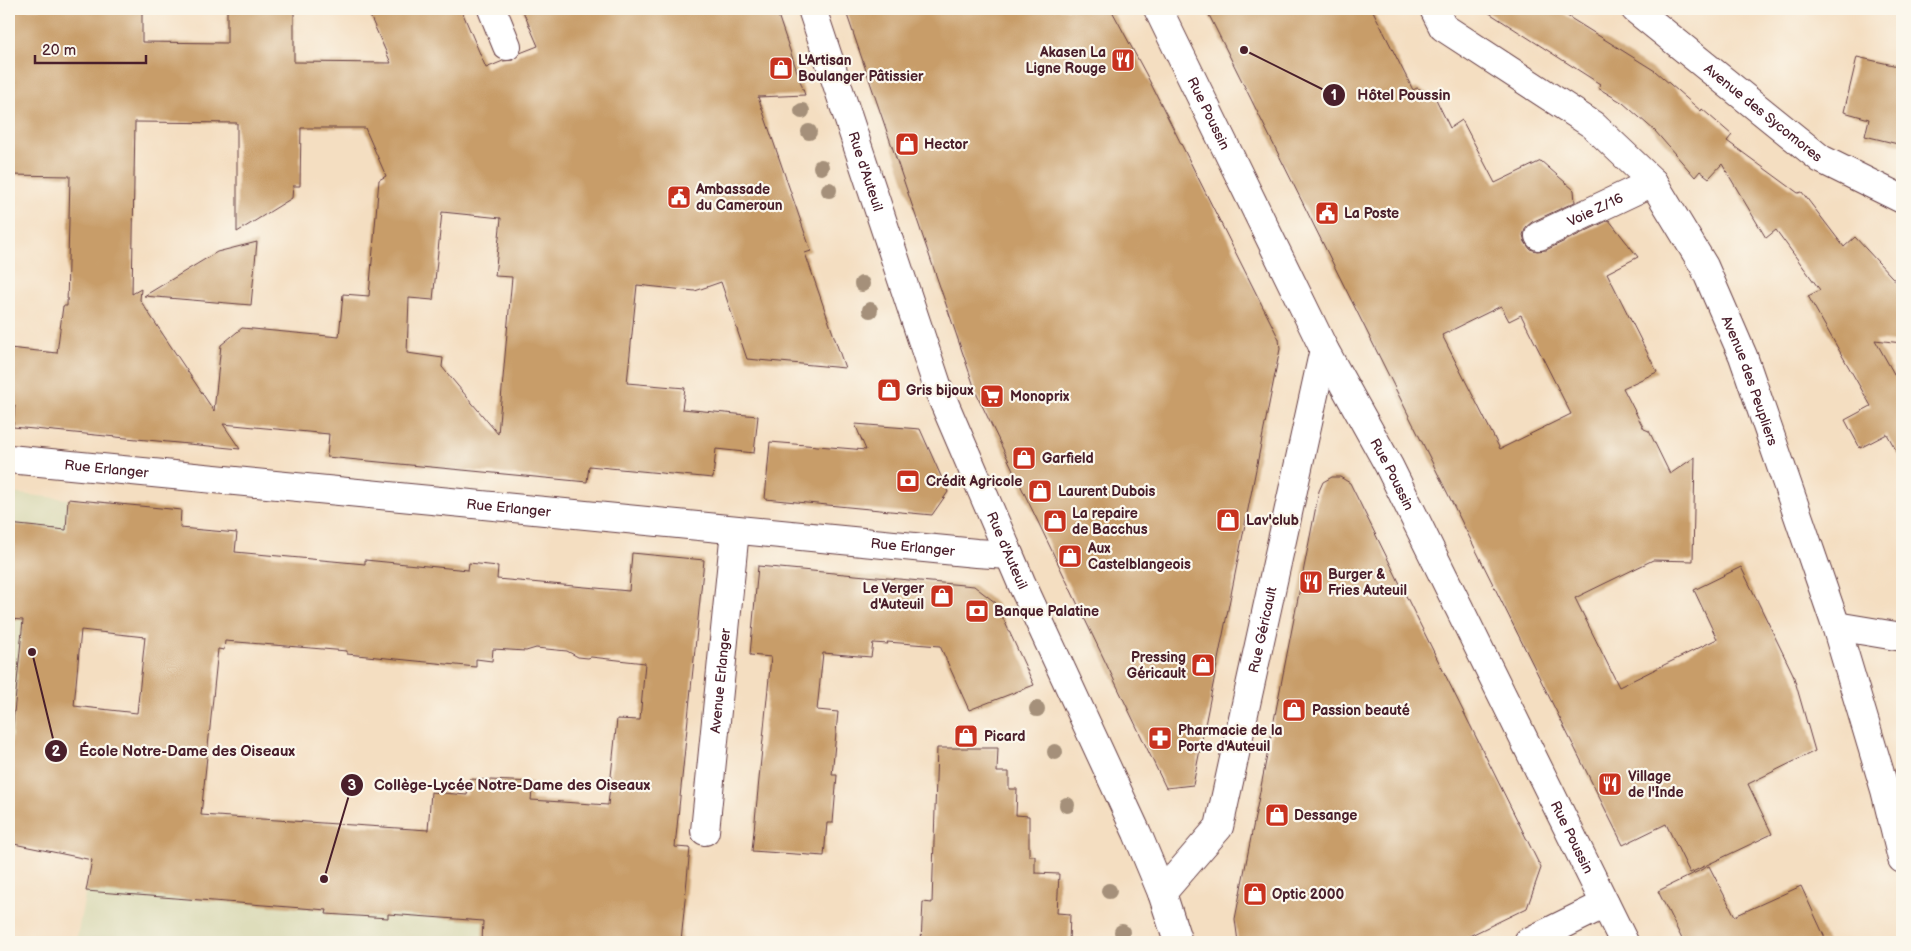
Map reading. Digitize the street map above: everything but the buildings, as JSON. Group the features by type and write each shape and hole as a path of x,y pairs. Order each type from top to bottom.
{"street":[{"path":"492,9 507,46"},
{"name":"Rue d'Auteuil","path":"812,9 939,391 1009,555 1137,833 1162,893 1178,942"},
{"name":"Rue Poussin","path":"1158,9 1324,349 1389,466 1624,942"},
{"name":"Avenue des Peupliers","path":"1434,9 1444,28 1593,125 1653,182 1704,266 1743,356 1836,626 1885,790 1902,859"},
{"name":"Avenue des Sycomores","path":"1635,9 1821,159 1902,199"},
{"name":"Voie Z/16","path":"1539,236 1653,182"},
{"name":"Rue Géricault","path":"1162,893 1219,827 1324,349"},
{"name":"Rue Erlanger","path":"9,459 1009,555"},
{"name":"Avenue Erlanger","path":"705,831 735,530"},
{"path":"1836,626 1902,637"},
{"path":"1528,942 1605,904"}],"shaded area":[{"path":"9,493 68,499 43,804 9,802"},
{"path":"102,808 562,839 555,942 76,942"}],"place":[{"name":"Hôtel Poussin","path":"1244,50"},
{"name":"Akasen La Ligne Rouge","path":"1123,60"},
{"name":"L'Artisan Boulanger Pâtissier","path":"781,68"},
{"name":"Hector","path":"907,144"},
{"name":"Ambassade du Cameroun","path":"679,197"},
{"name":"La Poste","path":"1327,213"},
{"name":"Gris bijoux","path":"889,390"},
{"name":"Monoprix","path":"992,396"},
{"name":"Garfield","path":"1024,458"},
{"name":"Crédit Agricole","path":"908,481"},
{"name":"Laurent Dubois","path":"1040,491"},
{"name":"Lav'club","path":"1228,520"},
{"name":"La repaire de Bacchus","path":"1055,521"},
{"name":"Aux Castelblangeois","path":"1070,556"},
{"name":"Burger & Fries Auteuil","path":"1311,582"},
{"name":"Le Verger d'Auteuil","path":"942,596"},
{"name":"Banque Palatine","path":"977,611"},
{"name":"École Notre-Dame des Oiseaux","path":"32,652"},
{"name":"Pressing Géricault","path":"1203,665"},
{"name":"Passion beauté","path":"1294,710"},
{"name":"Picard","path":"966,736"},
{"name":"Pharmacie de la Porte d'Auteuil","path":"1160,738"},
{"name":"Village de l'Inde","path":"1610,784"},
{"name":"Dessange","path":"1277,815"},
{"name":"Collège-Lycée Notre-Dame des Oiseaux","path":"324,879"},
{"name":"Optic 2000","path":"1255,894"}]}
